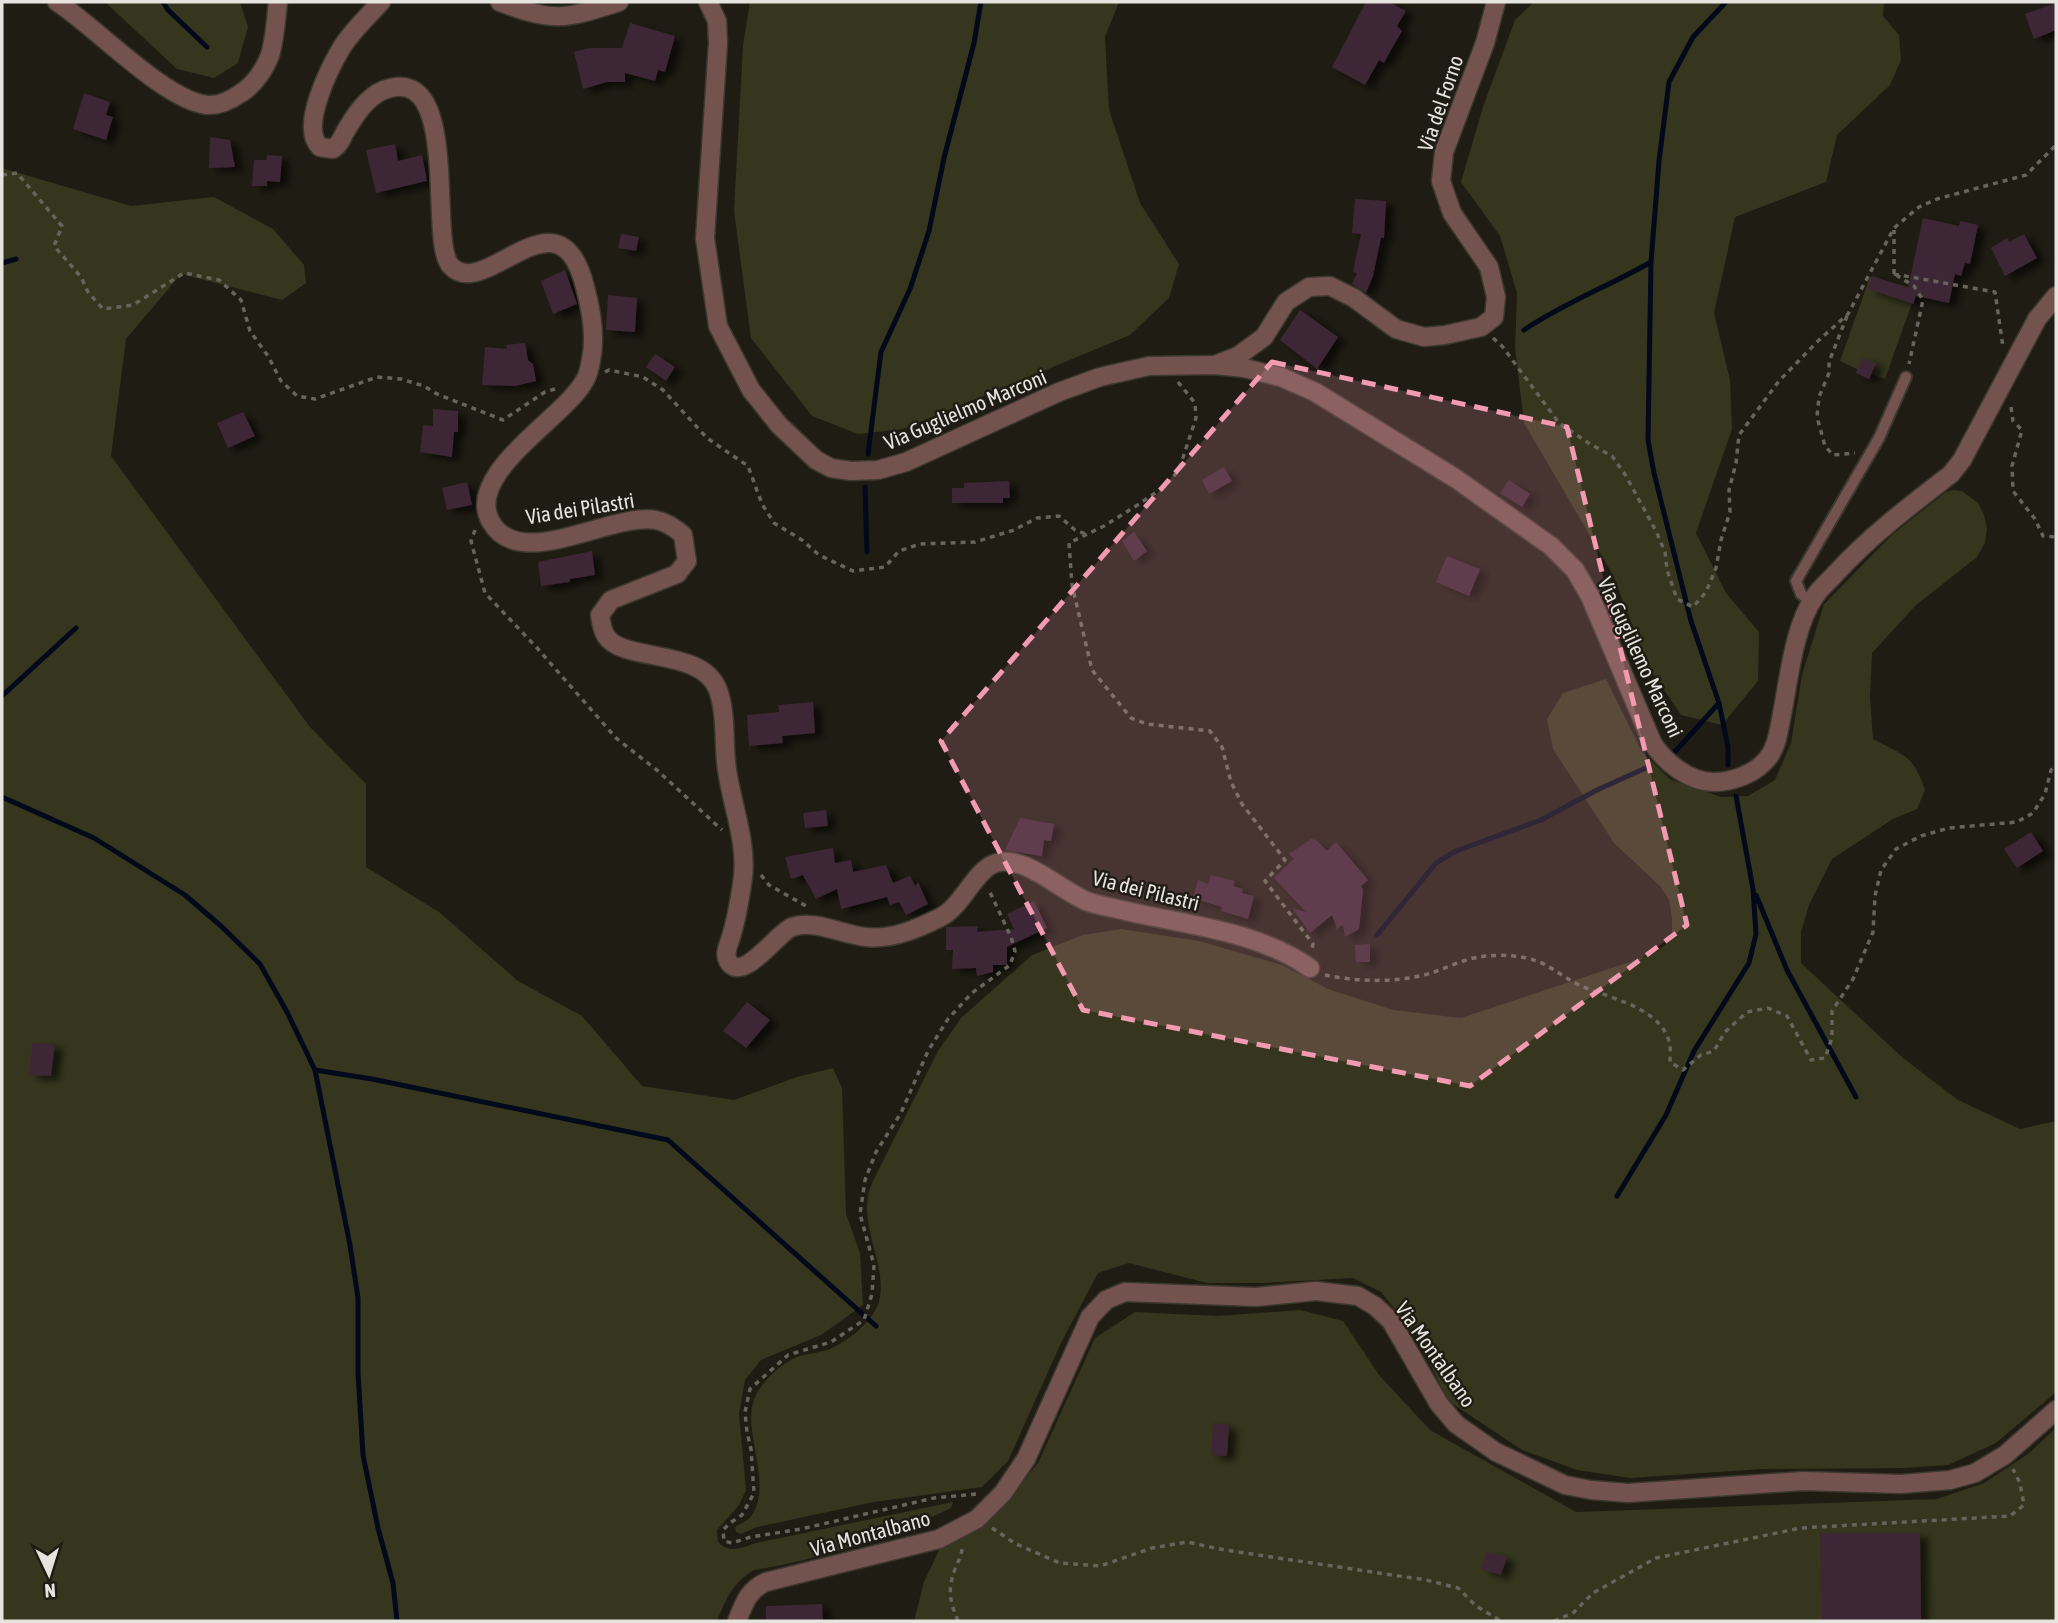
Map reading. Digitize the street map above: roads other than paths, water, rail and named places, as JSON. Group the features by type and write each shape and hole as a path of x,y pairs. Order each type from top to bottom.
{"street":[{"path":"57,2 162,85 188,100 208,105 229,102 245,91 260,74 270,54 278,2"},
{"name":"Via dei Pilastri","path":"381,2 343,45 327,75 312,127 316,143 326,149 340,145 368,100 384,90 410,89 428,109 440,165 443,240 447,260 458,272 470,273 484,269 526,248 545,243 558,244 569,251 583,276 593,332 592,358 584,381 569,401 496,474 485,495 485,506 489,519 497,530 509,538 527,543 633,521 654,520 671,525 683,535 687,547 687,561 677,574 611,600 600,615 606,636 614,645 684,662 712,677 718,689 727,769 744,871 738,917 726,954 728,961 741,968 752,962 792,927 814,927 868,938 891,936 918,928 943,916 985,869 1000,862 1013,862 1047,877 1089,902 1233,934 1289,953 1310,968"},
{"path":"500,2 530,13 556,18 577,15 620,2"},
{"name":"Via Guglielmo Marconi","path":"708,2 717,21 718,43 705,238 718,326 751,390 779,425 816,460 831,468 851,471 878,470 906,463 1059,392 1100,377 1149,366 1215,365"},
{"name":"Via del Forno","path":"1215,365 1238,356 1264,337 1286,302 1309,287 1330,286 1354,298 1396,329 1424,337 1481,327 1494,317 1496,297 1489,267 1452,213 1441,181 1444,152 1485,43 1496,2"},
{"name":"Via Guglilemo Marconi","path":"1215,365 1244,368 1281,377 1315,392 1455,478 1551,546 1575,570 1590,596 1653,744 1662,758 1692,777 1710,782 1730,781 1768,759 1777,738 1796,646 1815,597 1862,545 1951,474 1962,460 2037,319 2056,296"},
{"name":"Via Montalbano","path":"737,1621 752,1590 766,1582 939,1539 977,1519 1003,1493 1026,1459 1090,1317 1106,1300 1125,1292 1256,1297 1316,1291 1357,1296 1375,1306 1391,1321 1439,1404 1456,1424 1496,1452 1565,1485 1591,1490 1628,1493 1803,1481 1901,1484 1950,1480 1975,1473 2005,1455 2056,1410"}],"lane":[{"path":"1815,597 1808,598 1801,594 1796,581 1872,450 1906,377"}],"waterway":[{"path":"163,2 207,47"},
{"path":"868,454 881,352 910,289 929,231 944,158 974,43 981,2"},
{"path":"1726,2 1693,37 1669,82 1651,262 1648,440 1691,621 1719,703 1728,747 1728,765"},
{"path":"2,263 16,259"},
{"path":"1524,330 1555,311 1651,262"},
{"path":"865,487 867,552"},
{"path":"2,696 76,628"},
{"path":"1672,755 1719,703"},
{"path":"1377,935 1436,863 1456,851 1541,820 1648,767"},
{"path":"1617,1196 1666,1115 1694,1051 1749,963 1756,934 1753,889 1736,796"},
{"path":"2,797 94,838 185,895 221,926 260,964 315,1070 358,1298 358,1373 363,1455 393,1583 397,1621"},
{"path":"1756,895 1787,970 1856,1097"},
{"path":"315,1070 372,1079 668,1140 876,1326"}]}
